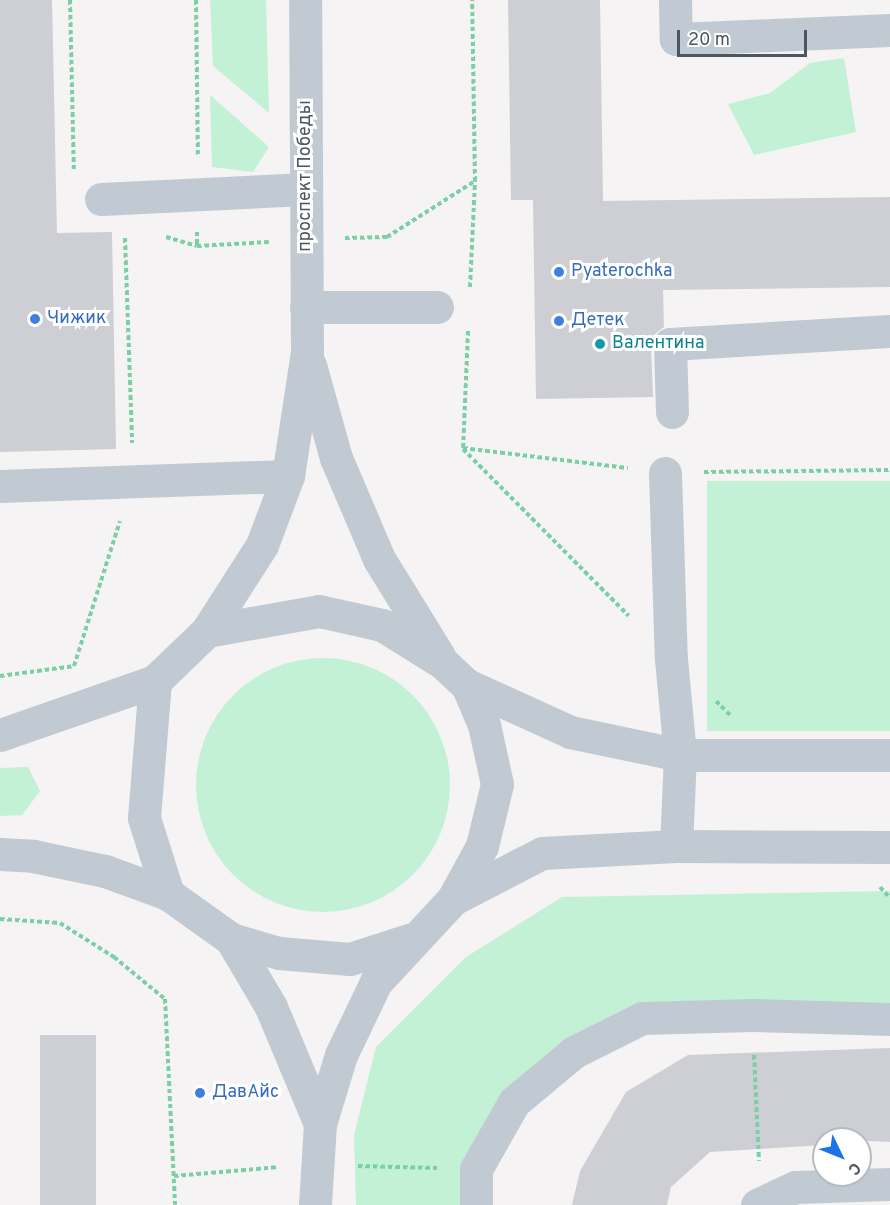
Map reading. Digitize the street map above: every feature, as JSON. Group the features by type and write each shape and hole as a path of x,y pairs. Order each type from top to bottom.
{"street":[{"name":"проспект Победы","path":"305,0 307,352"},
{"path":"675,0 676,39 890,30"},
{"path":"101,199 306,189"},
{"path":"306,307 436,307"},
{"path":"672,411 670,344 890,331"},
{"path":"0,735 155,681 207,632 262,545 288,476 307,352"},
{"path":"307,352 336,458 379,559 443,663"},
{"path":"664,473 671,659 680,755 676,846"},
{"path":"0,486 288,476"},
{"path":"207,632 319,611 382,626 443,663 466,685 570,732 680,755 890,755"},
{"path":"155,681 144,818 168,894"},
{"path":"453,899 482,846 497,784 484,725 466,685"},
{"path":"315,1205 320,1124 341,1055 376,982 412,939 453,899 542,853 676,846 890,847"},
{"path":"0,854 33,856 105,872 168,894 231,939 279,952 350,959 412,939"},
{"path":"231,939 271,1007 320,1124"},
{"path":"476,1205 476,1169 514,1102 574,1053 642,1018 752,1015 890,1019"},
{"path":"759,1204 795,1187 890,1184"}],"path":[{"path":"70,0 74,179"},
{"path":"470,297 475,181 472,0"},
{"path":"0,676 74,666 133,481 125,225"},
{"path":"469,320 463,448 664,473 890,470"},
{"path":"0,919 60,923 114,957 165,999 175,1205"},
{"path":"752,1015 759,1204"}],"green space":[{"path":"210,0 266,0 269,113 213,66"},
{"path":"844,58 856,132 754,155 728,104 770,93 810,63"},
{"path":"210,95 269,147 253,172 212,167"},
{"path":"707,481 890,481 890,731 707,731"},
{"path":"311,658 335,658 372,667 404,686 422,704 441,736 448,760 450,785 448,810 441,834 422,866 404,884 372,903 360,907 335,912 311,912 274,903 242,884 224,866 205,834 201,822 196,797 196,773 205,736 224,704 242,686 274,667 286,663"},
{"path":"28,767 40,791 22,815 0,816 0,768"},
{"path":"890,891 890,1010 625,1011 541,1059 463,1205 356,1205 354,1135 376,1047 466,957 562,897"}],"building":[{"path":"0,0 52,0 57,233 112,232 116,449 0,452"},
{"path":"508,0 600,0 603,201 890,197 890,287 663,290 664,327 654,335 651,345 653,397 536,399 533,200 511,200"},
{"path":"40,1035 96,1035 96,1205 40,1205"},
{"path":"890,1048 890,1142 872,1141 872,1127 812,1127 812,1146 710,1152 671,1187 667,1205 572,1205 580,1171 626,1092 688,1055"}],"place":[{"name":"Pyaterochka","path":"559,272"},
{"name":"Чижик","path":"35,319"},
{"name":"Детек","path":"559,321"},
{"name":"Валентина","path":"600,344"},
{"name":"ДавАйс","path":"200,1093"}]}
